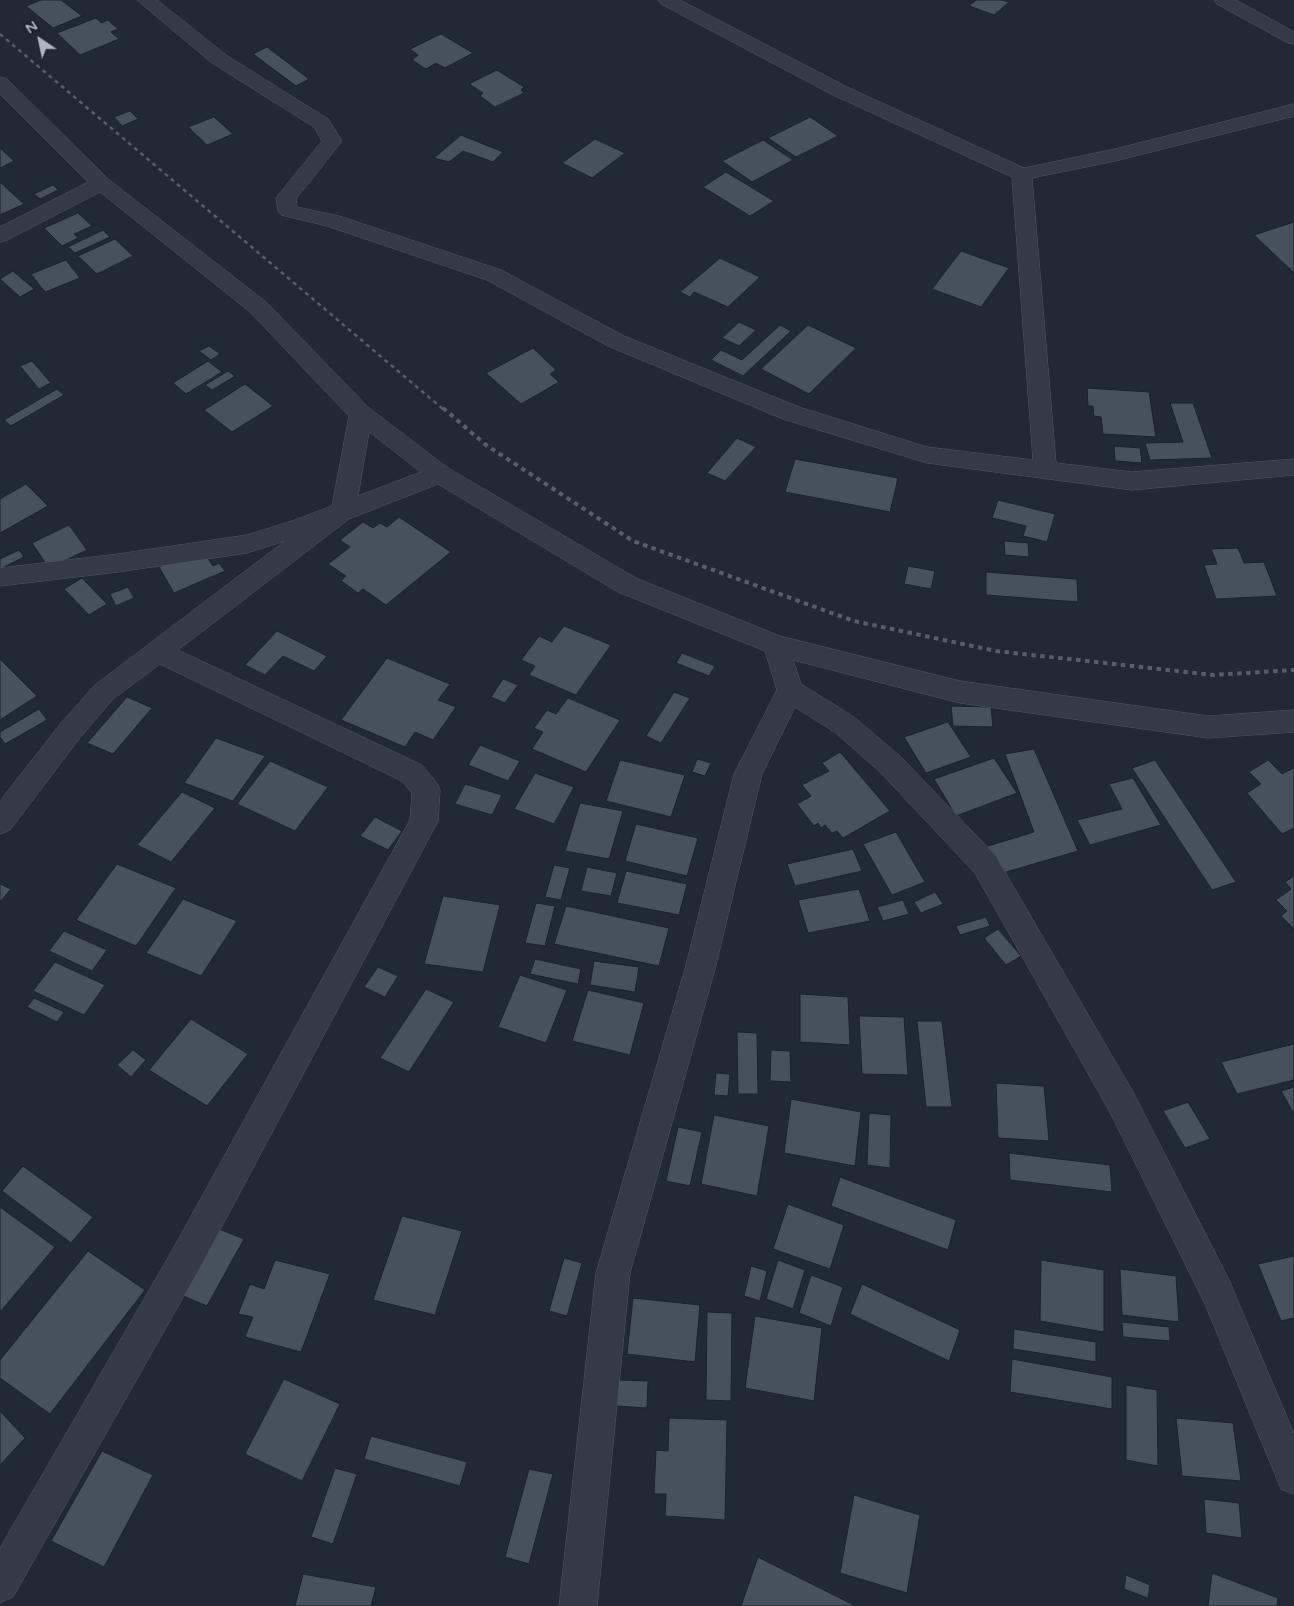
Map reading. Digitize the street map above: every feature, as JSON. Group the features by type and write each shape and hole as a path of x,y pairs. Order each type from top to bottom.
{"street":[{"path":"146,0 219,59 321,123 332,141 286,198 288,211 332,221 494,275 616,341 791,413 927,455 1132,481 1294,467"},
{"path":"666,0 840,91 1022,174 1115,156 1294,110"},
{"path":"1223,0 1294,39"},
{"path":"0,83 101,183 258,307 361,414 440,474 627,585 776,645 960,692 1208,727 1294,721"},
{"path":"1022,174 1045,470"},
{"path":"0,235 101,183"},
{"path":"0,822 70,731 104,692 344,510 361,414"},
{"path":"0,577 118,563 247,544 303,527 440,474"},
{"path":"776,645 790,690 845,725 891,765 985,864 1126,1111 1217,1292 1294,1476"},
{"path":"0,1584 185,1261 424,821 426,790 412,773 159,652"},
{"path":"578,1606 613,1273 700,969 748,774 790,690"}],"building":[{"path":"41,0 61,0 82,16 53,28 26,6"},
{"path":"976,0 1002,0 1009,2 994,15 969,6"},
{"path":"96,18 101,23 108,20 118,29 111,32 119,39 80,55 57,33"},
{"path":"441,34 473,53 445,68 436,63 426,69 412,60 418,55 410,49"},
{"path":"267,47 309,79 296,86 253,54"},
{"path":"497,70 524,87 521,90 524,93 495,107 480,96 483,93 469,84"},
{"path":"130,111 138,119 122,126 114,117"},
{"path":"214,117 233,134 207,145 188,127"},
{"path":"810,117 838,136 796,157 768,138"},
{"path":"461,135 503,152 493,162 463,151 449,162 434,158"},
{"path":"595,139 625,153 592,178 562,163"},
{"path":"763,140 793,160 752,182 722,161"},
{"path":"0,148 14,161 0,168"},
{"path":"726,172 774,201 750,216 703,187"},
{"path":"0,183 24,204 0,215"},
{"path":"53,185 58,190 40,199 34,194"},
{"path":"78,213 92,226 74,234 78,238 62,246 44,228"},
{"path":"1294,222 1294,273 1254,235"},
{"path":"103,230 110,237 75,253 68,247"},
{"path":"115,239 133,256 97,274 78,256"},
{"path":"961,251 1009,268 981,307 932,289"},
{"path":"720,258 760,277 728,307 694,292 690,297 680,292"},
{"path":"66,260 80,278 45,292 31,274"},
{"path":"13,271 34,289 20,297 0,279"},
{"path":"739,322 756,330 739,346 722,338"},
{"path":"780,325 791,331 743,376 711,360 721,350 742,360"},
{"path":"808,325 856,348 809,394 761,369"},
{"path":"209,346 220,354 211,360 199,351"},
{"path":"533,348 556,370 550,374 559,382 521,404 486,373"},
{"path":"32,361 51,383 39,389 20,366"},
{"path":"208,361 222,372 186,394 173,383"},
{"path":"228,371 235,376 212,390 205,385"},
{"path":"245,384 273,406 232,432 204,410"},
{"path":"1087,388 1149,392 1156,437 1103,434 1101,417 1094,416 1093,406 1088,406"},
{"path":"57,389 64,395 11,426 4,420"},
{"path":"1170,403 1193,403 1212,458 1150,460 1145,443 1183,442"},
{"path":"737,438 756,447 725,481 707,473"},
{"path":"1114,446 1140,448 1142,463 1115,461"},
{"path":"795,459 898,478 890,512 785,492"},
{"path":"26,484 48,506 0,533 0,499"},
{"path":"998,500 1055,514 1047,542 1023,536 1026,526 992,518"},
{"path":"399,517 451,552 386,605 363,589 358,593 341,581 346,576 328,564 350,547 340,540 363,522 373,528 380,523 387,527"},
{"path":"69,525 87,550 49,568 32,543"},
{"path":"1004,541 1028,543 1029,557 1005,555"},
{"path":"1238,548 1244,563 1264,562 1277,596 1216,599 1204,565 1217,564 1211,549"},
{"path":"19,550 24,557 0,569 0,559"},
{"path":"205,554 213,566 219,563 225,571 174,593 159,567 183,557 186,562"},
{"path":"908,566 935,571 931,589 904,584"},
{"path":"986,572 1077,579 1078,602 986,595"},
{"path":"82,578 107,604 89,615 64,589"},
{"path":"128,587 134,598 116,606 110,594"},
{"path":"564,626 611,645 576,695 529,675 535,666 521,660 539,636 552,642"},
{"path":"277,631 327,656 314,671 283,656 265,675 245,665"},
{"path":"682,653 715,666 709,676 676,663"},
{"path":"387,658 450,684 438,700 456,707 433,740 415,732 405,747 341,720"},
{"path":"0,659 37,696 0,720"},
{"path":"503,679 518,685 505,703 491,697"},
{"path":"674,692 690,698 661,743 646,736"},
{"path":"127,697 152,708 113,754 87,743"},
{"path":"568,698 620,720 586,772 532,749 543,732 534,728 547,710 556,714"},
{"path":"951,706 991,707 993,727 953,726"},
{"path":"39,709 47,720 5,744 0,737 0,732"},
{"path":"948,722 971,757 926,773 904,737"},
{"path":"216,738 265,756 233,801 184,783"},
{"path":"480,745 520,761 508,781 468,765"},
{"path":"1034,749 1078,851 996,875 985,847 1034,832 1005,754"},
{"path":"840,752 890,811 843,838 837,831 832,833 825,825 821,828 818,823 814,826 797,804 811,796 802,785 829,771 822,763"},
{"path":"994,758 1017,793 956,816 934,779"},
{"path":"697,759 711,763 705,776 692,772"},
{"path":"620,760 685,775 671,817 606,801"},
{"path":"1155,760 1236,882 1212,890 1132,768"},
{"path":"1268,760 1282,774 1294,768 1294,828 1282,834 1247,793 1261,784 1249,772"},
{"path":"270,761 328,787 295,831 237,804"},
{"path":"535,773 574,787 554,824 514,809"},
{"path":"1133,778 1161,825 1090,845 1077,820 1122,809 1109,784"},
{"path":"465,784 502,795 492,815 455,804"},
{"path":"182,792 215,808 171,862 137,845"},
{"path":"580,803 623,811 609,859 565,851"},
{"path":"375,817 402,831 388,850 360,836"},
{"path":"636,824 698,838 687,876 625,861"},
{"path":"896,832 925,882 892,895 863,844"},
{"path":"853,849 862,871 795,886 787,864"},
{"path":"117,864 176,888 136,946 76,920"},
{"path":"554,865 570,868 561,900 545,897"},
{"path":"587,867 617,873 611,896 581,891"},
{"path":"626,871 687,884 679,915 617,903"},
{"path":"1294,876 1294,929 1281,916 1287,911 1276,900 1291,889 1285,882"},
{"path":"0,884 11,889 0,902"},
{"path":"859,889 870,921 808,933 798,900"},
{"path":"935,892 943,904 921,913 914,902"},
{"path":"443,896 500,905 483,972 424,964"},
{"path":"183,899 237,921 201,976 146,953"},
{"path":"903,900 909,914 883,921 877,907"},
{"path":"536,903 555,906 545,946 525,943"},
{"path":"566,906 669,928 659,966 554,944"},
{"path":"986,917 990,926 960,935 956,926"},
{"path":"998,929 1021,956 1006,965 984,938"},
{"path":"64,931 107,950 92,971 49,951"},
{"path":"535,959 581,969 578,984 530,974"},
{"path":"594,961 639,967 635,992 590,985"},
{"path":"55,962 105,985 84,1015 33,991"},
{"path":"378,967 398,976 385,997 364,987"},
{"path":"520,975 567,990 546,1043 498,1027"},
{"path":"426,989 454,1002 409,1072 380,1058"},
{"path":"588,990 644,1003 630,1055 572,1041"},
{"path":"800,994 848,997 850,1045 800,1042"},
{"path":"34,998 64,1012 57,1022 27,1007"},
{"path":"859,1016 904,1017 908,1075 862,1074"},
{"path":"191,1019 248,1054 207,1106 149,1070"},
{"path":"917,1021 942,1021 952,1107 926,1107"},
{"path":"737,1032 757,1033 758,1094 738,1094"},
{"path":"1294,1044 1294,1080 1237,1094 1221,1062"},
{"path":"133,1050 146,1060 131,1077 117,1065"},
{"path":"771,1050 790,1051 791,1082 770,1081"},
{"path":"716,1073 730,1074 728,1096 714,1095"},
{"path":"996,1083 1044,1086 1049,1141 998,1138"},
{"path":"1294,1087 1294,1114 1281,1091"},
{"path":"791,1099 861,1112 855,1166 784,1153"},
{"path":"1188,1102 1210,1139 1185,1148 1163,1111"},
{"path":"869,1113 891,1115 890,1168 867,1165"},
{"path":"714,1115 769,1126 757,1196 701,1184"},
{"path":"678,1127 702,1132 690,1186 666,1181"},
{"path":"1009,1153 1110,1165 1112,1192 1010,1180"},
{"path":"23,1166 93,1217 71,1243 2,1191"},
{"path":"840,1177 956,1220 948,1250 831,1206"},
{"path":"788,1204 844,1225 830,1269 773,1249"},
{"path":"0,1207 55,1247 0,1312"},
{"path":"402,1216 462,1231 435,1315 373,1300"},
{"path":"219,1229 244,1239 207,1306 181,1295"},
{"path":"88,1251 145,1290 50,1414 0,1378 0,1360"},
{"path":"1294,1256 1294,1318 1281,1321 1258,1264"},
{"path":"564,1258 582,1263 567,1316 549,1311"},
{"path":"275,1260 330,1274 301,1352 245,1337 253,1317 238,1314 250,1284 264,1289"},
{"path":"778,1260 805,1270 793,1309 766,1299"},
{"path":"1041,1260 1104,1270 1104,1332 1040,1321"},
{"path":"751,1266 767,1271 760,1301 744,1296"},
{"path":"1120,1269 1176,1276 1179,1322 1122,1315"},
{"path":"811,1275 843,1287 831,1326 799,1313"},
{"path":"862,1284 960,1330 949,1361 850,1314"},
{"path":"633,1298 700,1305 695,1362 627,1354"},
{"path":"707,1312 732,1313 731,1401 706,1400"},
{"path":"755,1316 822,1328 814,1401 745,1388"},
{"path":"1122,1322 1169,1327 1170,1341 1123,1337"},
{"path":"1014,1329 1096,1342 1096,1362 1013,1349"},
{"path":"1012,1359 1112,1377 1112,1409 1010,1392"},
{"path":"284,1379 340,1404 302,1481 245,1454"},
{"path":"618,1380 648,1381 647,1408 617,1406"},
{"path":"1126,1385 1157,1390 1158,1466 1126,1460"},
{"path":"0,1411 25,1438 0,1465"},
{"path":"669,1418 727,1420 725,1520 665,1516 666,1494 654,1494 656,1450 668,1451"},
{"path":"1176,1418 1233,1423 1241,1481 1182,1476"},
{"path":"371,1436 467,1462 460,1486 364,1459"},
{"path":"102,1451 153,1475 104,1567 51,1541"},
{"path":"335,1468 357,1474 333,1544 311,1537"},
{"path":"529,1469 553,1474 529,1564 505,1557"},
{"path":"854,1495 920,1515 907,1593 840,1573"},
{"path":"1204,1499 1239,1503 1242,1538 1206,1533"},
{"path":"758,1557 856,1606 741,1606"},
{"path":"1212,1573 1278,1598 1277,1606 1208,1606"},
{"path":"303,1574 376,1587 371,1606 295,1606"},
{"path":"1126,1575 1150,1585 1148,1598 1124,1589"}],"railway":[{"path":"0,34 444,410"},
{"path":"443,408 486,445 633,541 854,621 996,651 1213,675 1294,670"}]}
